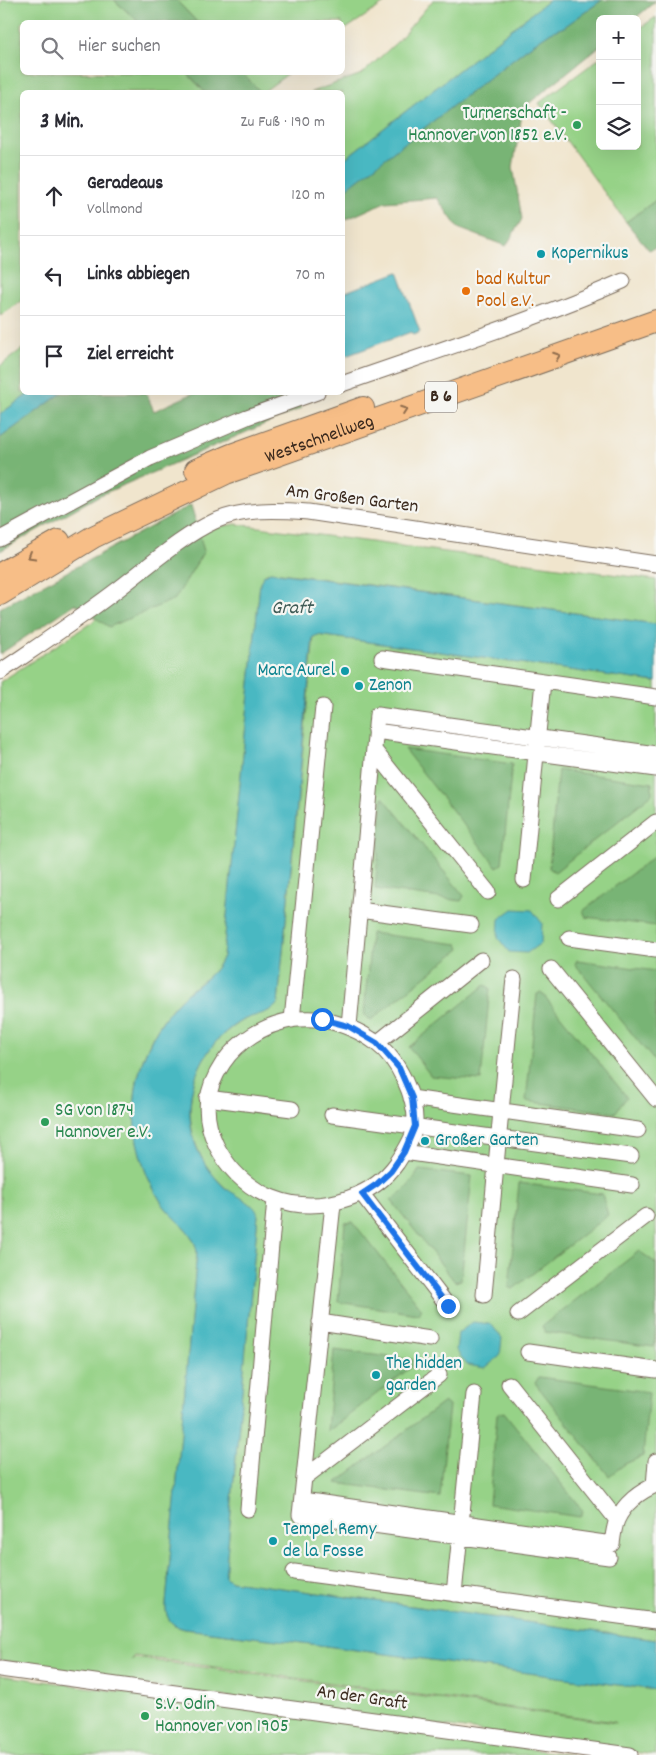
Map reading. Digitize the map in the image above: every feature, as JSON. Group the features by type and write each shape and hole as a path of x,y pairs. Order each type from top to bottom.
{"highway":[{"name":"Westschnellweg","path":"0,574 83,527 219,459 656,304"},
{"name":"Westschnellweg","path":"0,594 93,536 226,473 656,321"}],"street":[{"path":"345,383 512,325 623,281"},
{"path":"0,539 150,458 247,417 309,395"},
{"name":"Am Großen Garten","path":"0,672 85,614 192,534 215,521 252,512 278,510 308,512 656,564"},
{"path":"382,658 656,697"},
{"path":"524,880 543,681"},
{"path":"292,1020 323,707"},
{"path":"348,1026 377,715 656,754"},
{"path":"375,732 656,769"},
{"path":"374,750 488,892"},
{"path":"558,899 656,822"},
{"path":"359,910 471,925"},
{"path":"569,938 656,950"},
{"path":"377,1043 481,960"},
{"path":"551,969 656,1099"},
{"path":"484,1295 500,1110 514,979"},
{"path":"322,1019 348,1026 377,1043 399,1068 412,1098 415,1126 404,1152 391,1171 377,1184 362,1194 332,1204 306,1206 275,1199 252,1188 235,1173 223,1157 212,1136 208,1120 207,1098 216,1074 228,1056 242,1042 256,1032 292,1020 322,1019"},
{"path":"207,1098 292,1109"},
{"path":"412,1098 638,1130"},
{"path":"332,1115 631,1156"},
{"path":"404,1152 632,1184"},
{"path":"362,1194 448,1306"},
{"path":"248,1509 275,1199"},
{"path":"332,1204 300,1515 612,1544 617,1520 628,1504 640,1493 655,1486 656,1461"},
{"path":"518,1314 646,1216"},
{"path":"320,1322 430,1339"},
{"path":"528,1352 656,1370"},
{"path":"304,1478 439,1374"},
{"path":"509,1384 617,1520"},
{"path":"454,1594 474,1394"},
{"path":"461,1530 610,1557"},
{"path":"294,1572 656,1621"},
{"name":"An der Graft","path":"0,1669 630,1755"}],"green space":[{"path":"3,0 114,0 137,20 20,20 20,75 189,75 203,90 20,90 20,302 0,316 0,5"},
{"path":"114,0 176,0 195,20 137,20"},
{"path":"176,0 389,0 345,30 345,20 195,20"},
{"path":"433,0 549,0 345,158 345,90 317,90 362,74 398,41"},
{"path":"602,0 656,1 639,15 596,15 596,49 523,108 513,167 522,219 506,246 458,228 437,198 385,202 345,220 345,189 526,49 551,32 564,27"},
{"name":"Turnerschaft - Hannover von 1852 e.V.","path":"656,17 656,200 626,222 539,103 596,61 596,150 641,150 641,27"},
{"path":"189,75 244,75 259,90 203,90"},
{"path":"244,75 286,75 266,90 259,90"},
{"path":"656,200 656,247 649,250 626,222"},
{"path":"20,351 20,395 27,395 0,414 0,366"},
{"path":"59,395 147,395 154,411 190,395 295,395 302,408 98,496 0,551 0,438"},
{"path":"191,505 204,551 175,599 109,627 75,604 0,654 0,608"},
{"name":"SG von 1874 Hannover e.V.","path":"236,524 656,580 656,624 274,572 266,573 260,583 223,956 212,973 186,994 158,1028 140,1067 134,1110 136,1132 144,1168 164,1206 193,1239 197,1252 166,1604 168,1617 176,1626 185,1629 656,1690 656,1755 111,1681 115,1677 0,1660 0,682 91,623 194,536 217,527","holes":["135,1656 615,1722 134,1658 131,1660"]},
{"name":"Großer Garten","path":"314,635 656,682 656,1640 231,1581 225,1577 258,1215 221,1183 210,1171 200,1154 191,1118 191,1099 201,1063 212,1047 238,1023 269,1010 278,1003"},
{"path":"404,749 512,764 502,864 497,867"},
{"path":"558,770 652,783 652,794 555,872 549,868"},
{"path":"383,797 464,896 461,901 375,889"},
{"path":"656,855 656,926 586,917 583,911"},
{"path":"371,933 458,944 460,949 371,1020 364,1016"},
{"path":"577,960 656,971 656,1063 575,964"},
{"path":"485,985 490,988 481,1080 431,1076 409,1047"},
{"path":"541,992 627,1097 615,1113 526,1101 537,994"},
{"path":"419,1170 472,1176 461,1280 455,1282 391,1200 407,1187"},
{"path":"519,1183 602,1194 608,1215 513,1289 509,1287"},
{"path":"353,1222 422,1309 418,1314 338,1302 345,1223"},
{"path":"639,1251 656,1263 654,1347 545,1332 542,1326"},
{"path":"334,1350 414,1360 414,1365 327,1432"},
{"path":"539,1377 649,1392 643,1456 625,1464 609,1476 535,1383"},
{"path":"444,1402 449,1406 440,1497 336,1483"},
{"path":"504,1412 583,1511 580,1517 489,1504 497,1414"},
{"name":"S.V. Odin Hannover von 1905","path":"0,1675 571,1755 0,1755"}],"water":[{"path":"549,0 602,0 564,27 551,32 526,49 345,189 345,158"},
{"path":"398,272 420,332 413,335 411,332 345,356 345,292"},
{"path":"27,395 59,395 0,438 0,414"},
{"name":"Graft","path":"270,572 656,624 656,682 318,635 313,637 278,1003 271,1010 241,1021 225,1033 212,1047 194,1081 191,1100 190,1119 194,1138 203,1161 224,1187 249,1203 258,1215 225,1577 231,1581 656,1640 656,1690 185,1629 176,1626 168,1617 166,1604 197,1252 193,1239 164,1206 144,1168 136,1133 134,1111 136,1090 140,1069 147,1049 157,1030 169,1012 216,968 223,956 260,583 263,576"},
{"path":"513,909 532,910 542,923 541,943 527,953 509,952 498,938 499,919"},
{"path":"473,1322 491,1324 502,1338 500,1356 485,1368 467,1365 456,1350 458,1333"}],"place":[{"name":"Turnerschaft - Hannover von 1852 e.V.","path":"577,125"},
{"name":"Kopernikus","path":"541,254"},
{"name":"bad Kultur Pool e.V.","path":"466,291"},
{"name":"Marc Aurel","path":"345,671"},
{"name":"Zenon","path":"359,686"},
{"name":"SG von 1874 Hannover e.V.","path":"45,1122"},
{"name":"Großer Garten","path":"425,1141"},
{"name":"The hidden garden","path":"376,1375"},
{"name":"Tempel Remy de la Fosse","path":"273,1541"},
{"name":"S.V. Odin Hannover von 1905","path":"145,1716"}],"route":[{"path":"322,1019 348,1026 377,1043 399,1068 408,1088 412,1098 415,1126 404,1152 391,1171 362,1194 448,1306"}]}
